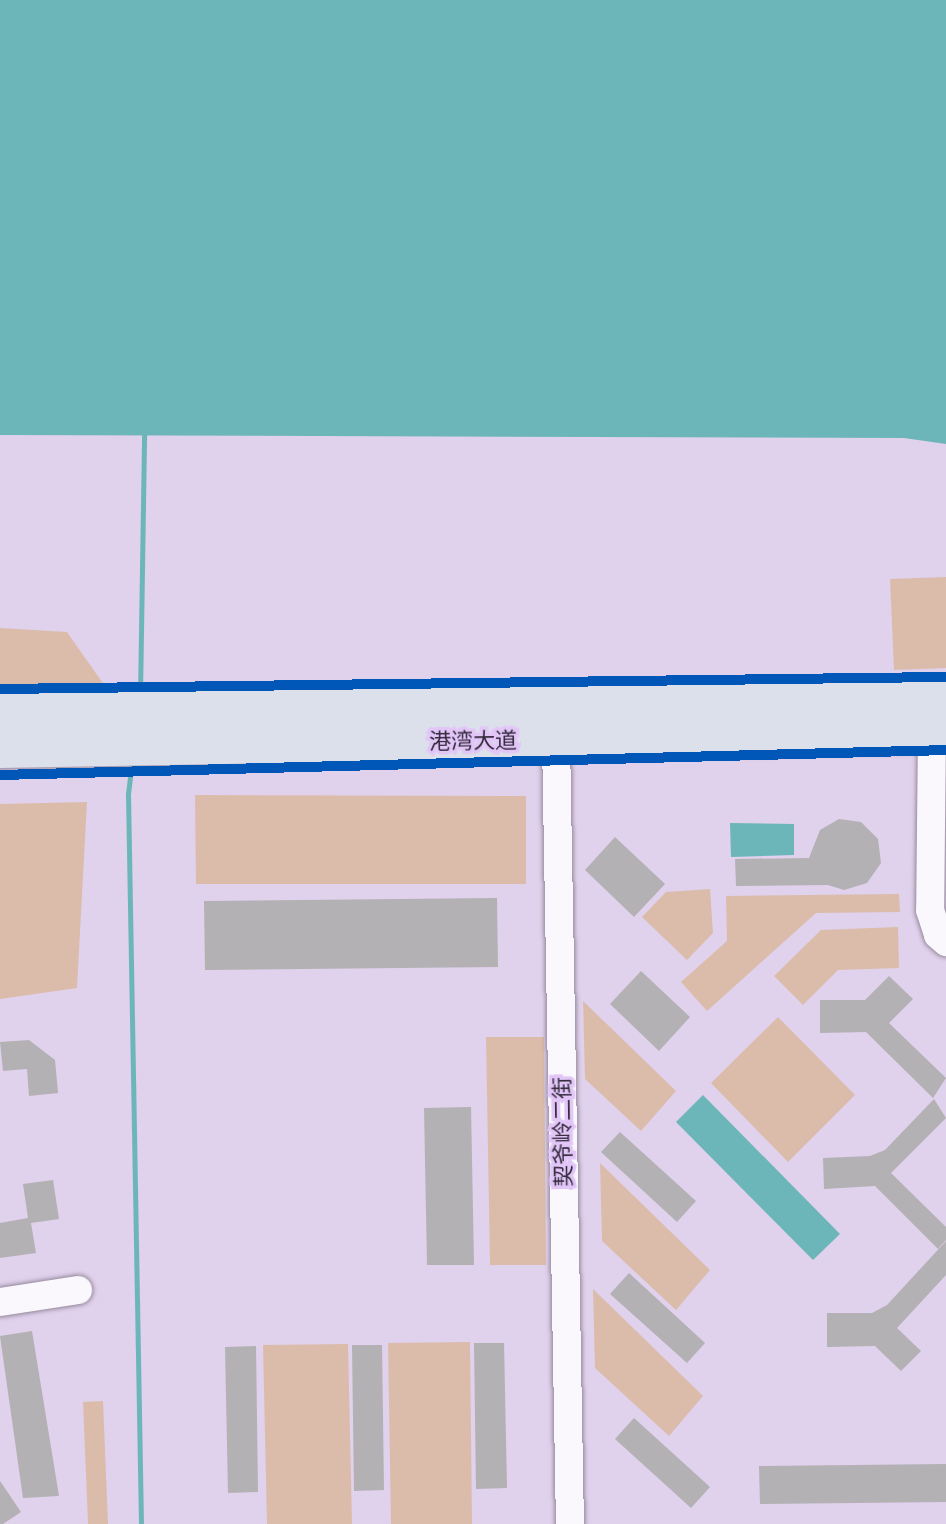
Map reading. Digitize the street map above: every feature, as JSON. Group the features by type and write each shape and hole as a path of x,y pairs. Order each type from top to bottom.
{"highway":[{"name":"港湾大道","path":"0,713 107,728 941,720"},
{"name":"港湾大道","path":"163,728 556,740 941,720"},
{"name":"港湾大道","path":"0,748 107,728"}],"lane":[{"path":"941,720 930,910 938,935 946,942"},
{"name":"契爷岭二街","path":"556,740 570,1524"},
{"path":"0,1302 78,1290"}],"shaded area":[{"path":"0,0 946,0 946,444 904,438 0,435"},
{"path":"946,577 946,668 894,670 890,579"},
{"path":"0,628 67,632 107,689 0,691"},
{"path":"195,795 526,796 526,884 196,884"},
{"path":"87,802 77,988 0,999 0,804"},
{"path":"730,823 794,824 794,855 731,857"},
{"path":"710,889 713,933 687,960 642,917 666,892"},
{"path":"899,894 900,912 816,913 707,1011 681,982 727,941 726,896"},
{"path":"898,927 899,968 838,970 803,1005 774,976 821,930"},
{"path":"583,1001 676,1091 641,1131 585,1079"},
{"path":"778,1017 855,1095 788,1162 711,1083"},
{"path":"486,1037 544,1037 546,1265 490,1265"},
{"path":"703,1095 840,1234 813,1260 676,1122"},
{"path":"600,1163 710,1270 676,1310 602,1241"},
{"path":"593,1289 703,1396 669,1436 595,1368"},
{"path":"470,1342 472,1524 391,1524 388,1343"},
{"path":"348,1344 352,1524 267,1524 263,1345"},
{"path":"103,1401 108,1524 88,1524 83,1402"}],"building":[{"path":"839,819 861,822 878,839 881,863 867,883 844,890 828,885 736,886 735,859 809,858 820,830"},
{"path":"615,837 665,884 634,917 585,870"},
{"path":"497,898 498,967 205,970 204,901"},
{"path":"641,971 690,1017 659,1051 610,1004"},
{"path":"889,976 913,999 889,1023 946,1078 933,1098 866,1032 820,1033 820,1000 865,1000"},
{"path":"29,1040 55,1060 58,1093 29,1096 27,1069 3,1071 0,1042"},
{"path":"934,1099 946,1118 891,1173 946,1227 946,1240 938,1249 875,1186 824,1189 823,1158 870,1156 885,1150"},
{"path":"471,1107 474,1265 427,1265 424,1108"},
{"path":"620,1132 696,1201 677,1222 601,1152"},
{"path":"53,1180 59,1219 31,1223 36,1253 0,1258 0,1223 28,1218 23,1184"},
{"path":"946,1241 946,1275 897,1328 921,1351 901,1371 875,1346 827,1347 827,1313 872,1313 887,1305"},
{"path":"629,1273 705,1343 687,1363 610,1294"},
{"path":"32,1331 59,1496 23,1498 0,1336"},
{"path":"474,1343 504,1343 507,1488 476,1489"},
{"path":"352,1345 382,1345 384,1490 354,1491"},
{"path":"256,1346 258,1492 228,1493 225,1347"},
{"path":"634,1418 710,1487 691,1508 615,1439"},
{"path":"946,1464 946,1502 760,1504 759,1466"},
{"path":"0,1481 21,1512 3,1524 0,1524"}],"waterway":[{"path":"140,696 144,433"},
{"path":"132,761 128,794 141,1524"}],"cycle path":[{"path":"0,689 946,677"},
{"path":"0,775 946,750"}]}
